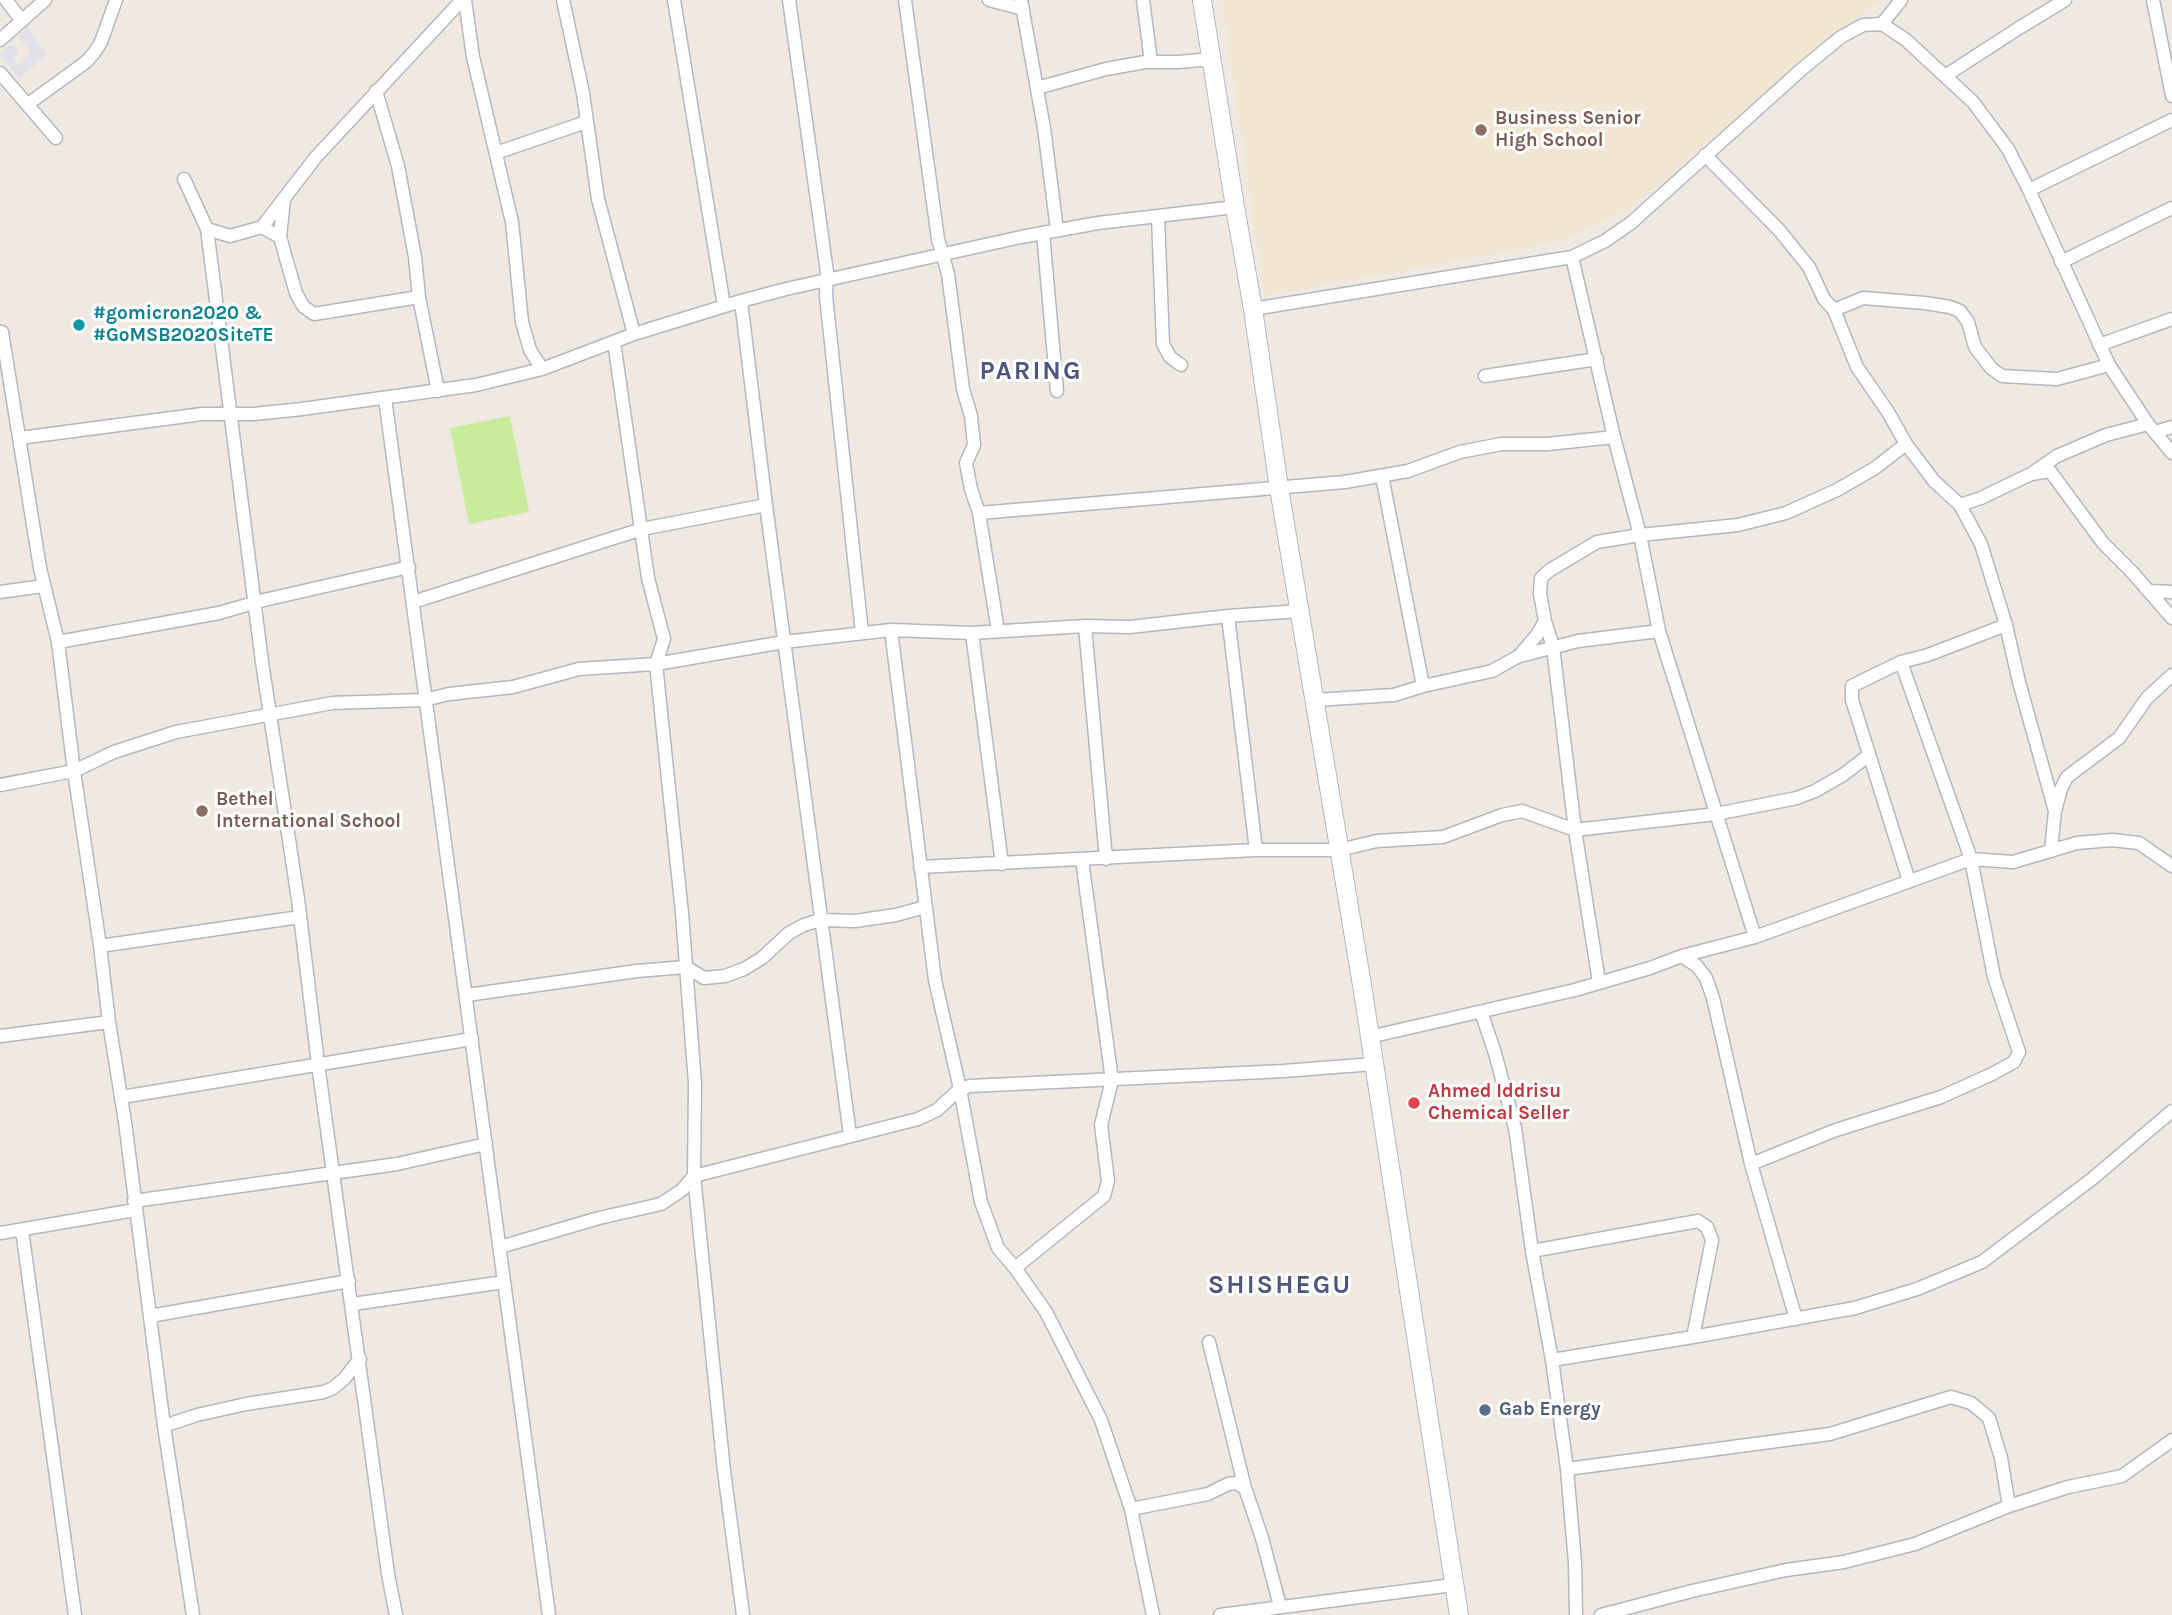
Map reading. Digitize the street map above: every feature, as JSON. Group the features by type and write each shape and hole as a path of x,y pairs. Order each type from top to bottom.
{"main road":[{"path":"1202,0 1459,1615"}],"street":[{"path":"6,0 22,21"},
{"path":"0,40 45,0"},
{"path":"28,104 77,69 94,53 101,42 116,0"},
{"path":"207,229 230,236 262,227 316,157 464,0"},
{"path":"464,0 473,57 512,222 522,322 530,350 542,369"},
{"path":"563,0 580,82 598,199 634,334"},
{"path":"674,0 724,306"},
{"path":"789,0 827,281 826,296 862,633"},
{"path":"905,0 938,239 948,274 963,389 971,416 974,445 966,463 979,513 998,631"},
{"path":"989,0 1022,4 1057,230"},
{"path":"1143,0 1151,62"},
{"path":"1882,24 1902,0"},
{"path":"1945,76 2019,27 2066,0"},
{"path":"2153,0 2172,96"},
{"path":"1253,309 1573,257 1605,241 1631,223 1841,37 1863,25 1882,24 1906,40 1973,103 2008,149 2109,365 2151,428 2172,453"},
{"path":"1037,88 1106,69 1151,62 1210,59"},
{"path":"0,73 56,138"},
{"path":"376,91 398,166 415,257 419,297 438,391"},
{"path":"2029,190 2172,120"},
{"path":"496,153 586,122"},
{"path":"1705,155 1809,267 1824,299 1834,310 1857,367 1934,481 1960,505 1981,544 2006,625 2054,811"},
{"path":"184,179 207,229 254,603 272,715 388,1574 396,1615"},
{"path":"284,196 280,237 296,293 303,306 312,313 419,297"},
{"path":"20,438 135,422 273,412 477,385 542,369 634,334 741,301 1057,230 1235,207"},
{"path":"2061,262 2172,208"},
{"path":"1158,217 1163,344 1170,357 1181,365"},
{"path":"262,227 280,237"},
{"path":"1043,233 1057,391"},
{"path":"1573,257 1614,437 1640,535 1659,631 1755,937"},
{"path":"1834,310 1863,298 1950,307 1960,311 1968,322 1975,347 1991,368 2002,376 2057,379 2109,365"},
{"path":"741,301 850,1135"},
{"path":"2099,345 2172,319"},
{"path":"2,332 43,586 58,642 109,1022 122,1097 164,1426 193,1615"},
{"path":"614,342 648,578 664,639 656,664 695,1083 694,1176 723,1471 743,1615"},
{"path":"1485,376 1597,359"},
{"path":"385,398 549,1615"},
{"path":"1960,505 1981,498 2031,474 2057,456 2106,435 2172,427"},
{"path":"979,513 1345,482 1408,471 1460,453 1501,444 1548,444 1614,437"},
{"path":"1599,982 1575,830 1553,647 1540,594 1541,578 1597,542 1738,525 1786,513 1837,491 1875,468 1906,443"},
{"path":"2050,471 2057,456"},
{"path":"2031,474 2050,471"},
{"path":"2050,471 2103,544 2172,616 2172,628"},
{"path":"1382,476 1423,686"},
{"path":"413,602 642,529 766,505"},
{"path":"58,642 219,613 409,567"},
{"path":"0,592 43,586"},
{"path":"2149,592 2172,592"},
{"path":"0,785 74,771 114,752 176,732 332,703 424,700 449,694 513,687 579,669 656,664 784,642 891,630 972,633 1085,626 1130,627 1300,611"},
{"path":"1228,616 1256,850"},
{"path":"1519,656 1545,621"},
{"path":"1909,881 1852,700 1852,686 1900,662 2006,625"},
{"path":"1085,626 1106,859"},
{"path":"891,630 935,980 960,1089 981,1202 998,1248 1046,1312 1101,1420 1131,1509 1153,1615"},
{"path":"1315,700 1394,695 1492,671 1519,656 1553,647 1578,641 1659,631"},
{"path":"972,633 1002,864"},
{"path":"1751,1164 1836,1130 1941,1097 2014,1062 2019,1052 1994,977 1971,859 1900,662"},
{"path":"2051,851 2054,811 2060,789 2067,777 2119,738 2147,698 2172,675"},
{"path":"920,867 1256,850 1339,850 1377,841 1443,837 1502,815 1522,811 1575,830 1716,814 1797,798 1843,775 1870,755"},
{"path":"1369,1037 1575,990 1755,937 1971,859 2013,862 2077,843 2126,840 2139,844 2172,866"},
{"path":"1015,1268 1104,1196 1108,1181 1101,1125 1112,1080 1082,860"},
{"path":"467,995 637,971 686,967 705,978 725,976 762,958 789,933 804,925 821,920 872,919 925,907"},
{"path":"100,946 300,917"},
{"path":"1682,957 1697,966 1706,978 1751,1164 1796,1320"},
{"path":"1481,1012 1515,1128 1532,1251 1552,1360 1567,1469 1575,1563 1576,1615"},
{"path":"0,1036 109,1022"},
{"path":"122,1097 472,1040"},
{"path":"500,1247 599,1218 661,1204 682,1190 694,1176 918,1119 937,1110 960,1089 970,1086 1284,1071 1373,1064"},
{"path":"1552,1360 1796,1320 1855,1308 1917,1289 1982,1262 2092,1179 2172,1111"},
{"path":"0,1233 134,1206 397,1164 486,1144"},
{"path":"1532,1251 1698,1221 1707,1227 1712,1240 1693,1337"},
{"path":"22,1230 75,1615"},
{"path":"150,1316 349,1281"},
{"path":"353,1304 504,1282"},
{"path":"1209,1342 1245,1488 1280,1606"},
{"path":"164,1426 234,1407 324,1392 344,1379 360,1359"},
{"path":"1567,1469 1830,1434 1951,1397 1971,1404 1989,1418 2001,1458 2009,1506"},
{"path":"1601,1615 1692,1591 1786,1570 1844,1562 1915,1544 2009,1506 2068,1487 2122,1476 2172,1440"},
{"path":"1131,1509 1208,1494 1228,1484 1236,1483 1245,1488"},
{"path":"1220,1615 1453,1585"}],"shaded area":[{"name":"Business Senior High School","path":"1222,0 1880,0 1627,211 1553,243 1265,296"},
{"path":"27,27 47,54 19,79 0,53 11,44 19,53 13,58 18,64 31,53 18,36"}],"green space":[{"path":"510,416 529,512 469,524 450,428"}],"place":[{"name":"Business Senior High School","path":"1481,130"},
{"name":"#gomicron2020 & #GoMSB2020SiteTE","path":"79,325"},
{"name":"Bethel International School","path":"202,811"},
{"name":"Ahmed Iddrisu Chemical Seller","path":"1414,1103"},
{"name":"Gab Energy","path":"1485,1410"}],"district":[{"name":"PARING","path":"1031,372"},
{"name":"SHISHEGU","path":"1280,1286"}]}
